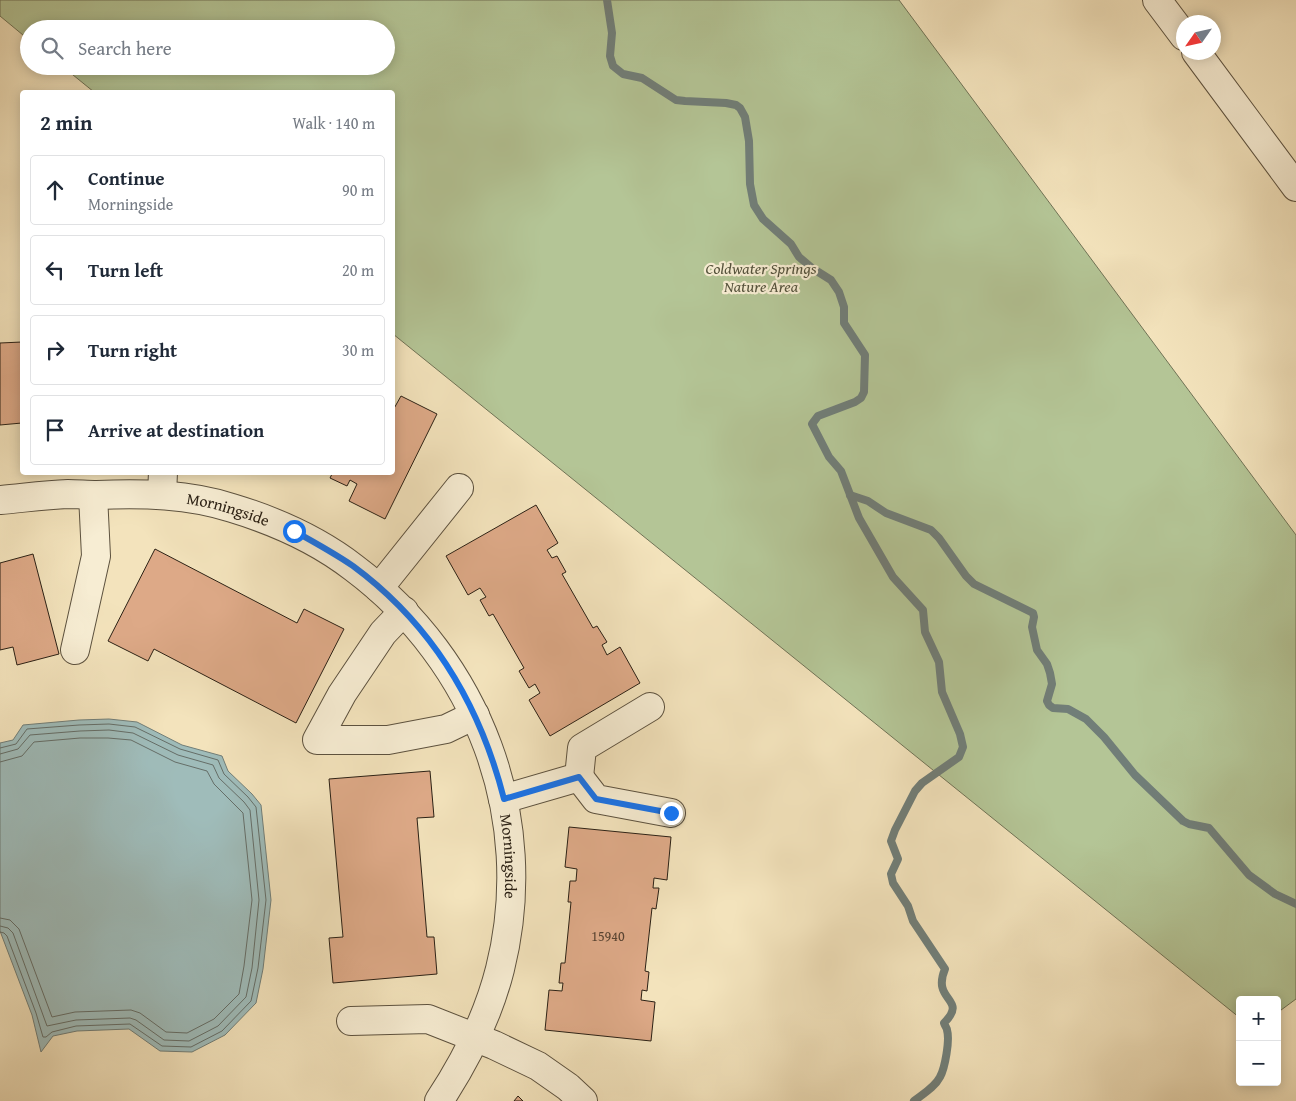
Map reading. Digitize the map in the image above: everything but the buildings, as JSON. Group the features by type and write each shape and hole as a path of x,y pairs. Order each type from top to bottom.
{"street":[{"path":"1157,0 1176,25"},
{"path":"1202,60 1296,187"},
{"name":"Morningside","path":"0,500 69,494 128,494 163,484 196,500 229,507 262,518 294,531 353,566 404,611 444,660 461,687 475,715 496,770 504,799 508,825 511,861 511,898 507,934 498,978 490,1004 476,1038 439,1101"},
{"path":"379,588 459,488"},
{"path":"75,650 96,556 93,495"},
{"path":"404,611 383,633 342,694 317,740 388,740 446,729 475,715"},
{"path":"650,707 582,748 579,777 596,799 671,813"},
{"path":"504,799 579,777"},
{"path":"351,1021 428,1019 538,1066 568,1087 583,1101"}],"green space":[{"name":"Coldwater Springs Nature Area","path":"0,0 899,0 1296,535 1296,999 1281,1010 1281,996 1236,996 1236,1015 395,336 395,90 92,90 73,75 395,75 395,20 20,20 20,33 0,16"}],"water":[{"path":"109,719 137,722 182,745 222,756 228,771 261,805 271,900 263,969 256,1003 225,1035 192,1052 160,1051 129,1029 77,1031 53,1036 41,1052 32,1015 0,931 0,743 13,740 23,725"}],"waterway":[{"path":"607,0 612,33 610,56 613,66 623,74 642,78 676,100 726,103 740,108 745,117 749,141 750,184 754,205 763,219 791,244 799,257 831,280 839,292 844,307 844,323 865,355 864,392 861,398 818,416 812,424 829,457 841,471 859,518 893,577 923,610 925,632 939,662 942,692 960,734 963,747 959,757 922,783 915,791 891,841 898,859 891,874 893,883 908,906 913,921 945,969 942,988 953,1009 951,1015 944,1023 947,1029 948,1040 942,1073 938,1081 914,1101"},
{"path":"850,495 868,501 886,513 931,530 974,584 1033,613 1032,627 1037,650 1047,664 1052,684 1047,701 1049,705 1053,708 1068,709 1086,719 1104,737 1135,775 1183,821 1209,828 1249,875 1275,894 1296,904"}],"route":[{"path":"294,531 353,566 404,611 425,635 461,687 475,715 487,742 504,799 579,777 596,799 671,813"}]}
